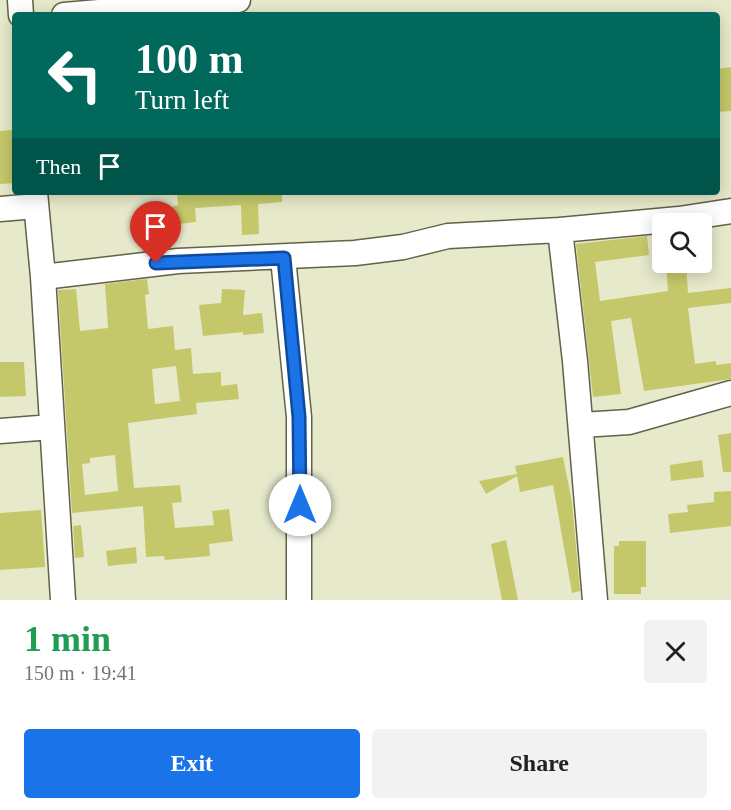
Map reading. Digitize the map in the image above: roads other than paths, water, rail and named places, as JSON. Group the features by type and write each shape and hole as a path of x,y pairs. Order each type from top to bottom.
{"street":[{"path":"93,12 188,2 238,0"},
{"path":"0,209 35,199 43,277 63,600"},
{"path":"43,277 177,261 284,258 403,247 448,236 560,230 678,219 731,211"},
{"path":"560,230 581,424 595,600"},
{"path":"284,258 299,417 299,600"},
{"path":"581,424 629,422 731,393"},
{"path":"0,431 52,427"}]}
